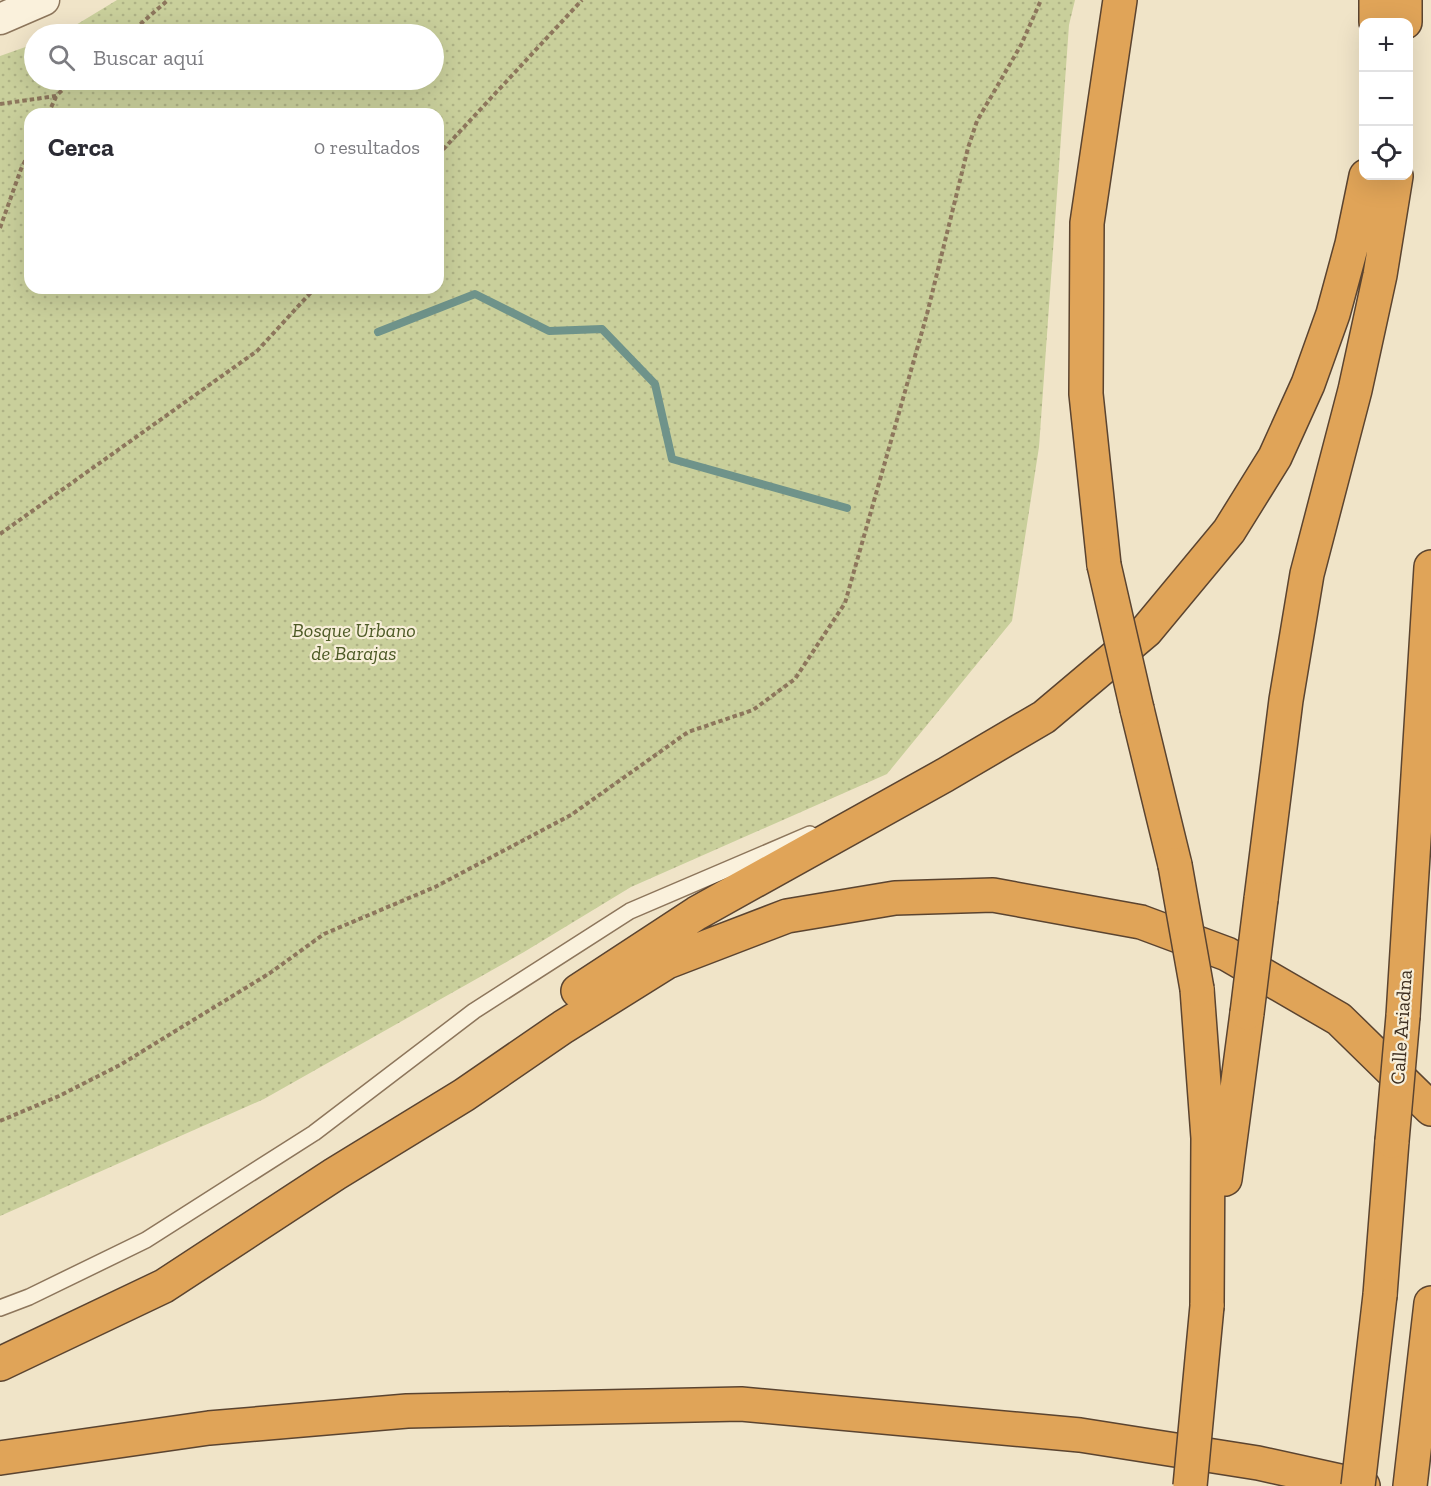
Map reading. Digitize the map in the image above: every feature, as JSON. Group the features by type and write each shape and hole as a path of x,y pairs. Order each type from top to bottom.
{"highway":[{"path":"1120,0 1087,223 1086,394 1104,565 1175,865 1197,989 1208,1138 1207,1305"},
{"path":"1376,0 1376,18"},
{"path":"1405,0 1405,18"},
{"path":"335,1174 531,1023 697,913 945,775 1044,717 1146,631 1229,531 1275,457 1308,384 1333,314 1352,244 1365,180"},
{"path":"1190,1486 1207,1305 1247,1013 1286,700 1307,574 1354,390 1380,275 1396,180"},
{"name":"Calle Ariadna","path":"1358,1486 1380,1295 1403,1016 1431,567"},
{"path":"0,1364 164,1286 335,1174 464,1095 562,1027 667,962 787,916 895,898 993,895 1141,922 1227,954 1339,1019 1431,1109"},
{"path":"1410,1486 1430,1310"},
{"path":"0,1458 209,1428 407,1411 741,1404 1080,1434 1258,1463 1363,1486"}],"street":[{"path":"0,19 44,0"}],"lane":[{"path":"0,1308 28,1297 146,1240 314,1133 474,1011 630,911 945,775"}],"path":[{"path":"140,24 168,0"},
{"path":"444,149 582,0"},
{"path":"0,1121 58,1096 120,1065 270,973 324,934 435,886 570,815 688,732 753,710 795,679 845,603 927,314 971,139 977,121 1021,45 1041,0"},
{"path":"51,108 56,96 62,90"},
{"path":"0,105 56,96"},
{"path":"0,228 24,163"},
{"path":"0,534 257,351 309,294"}],"green space":[{"name":"Bosque Urbano de Barajas","path":"117,0 1075,0 1069,25 1039,447 1012,621 887,774 631,887 524,952 264,1099 0,1216 0,56 24,48 24,90 444,90 444,24 77,24"}],"waterway":[{"path":"378,332 475,294 549,331 602,329 655,384 672,459 847,508"}]}
